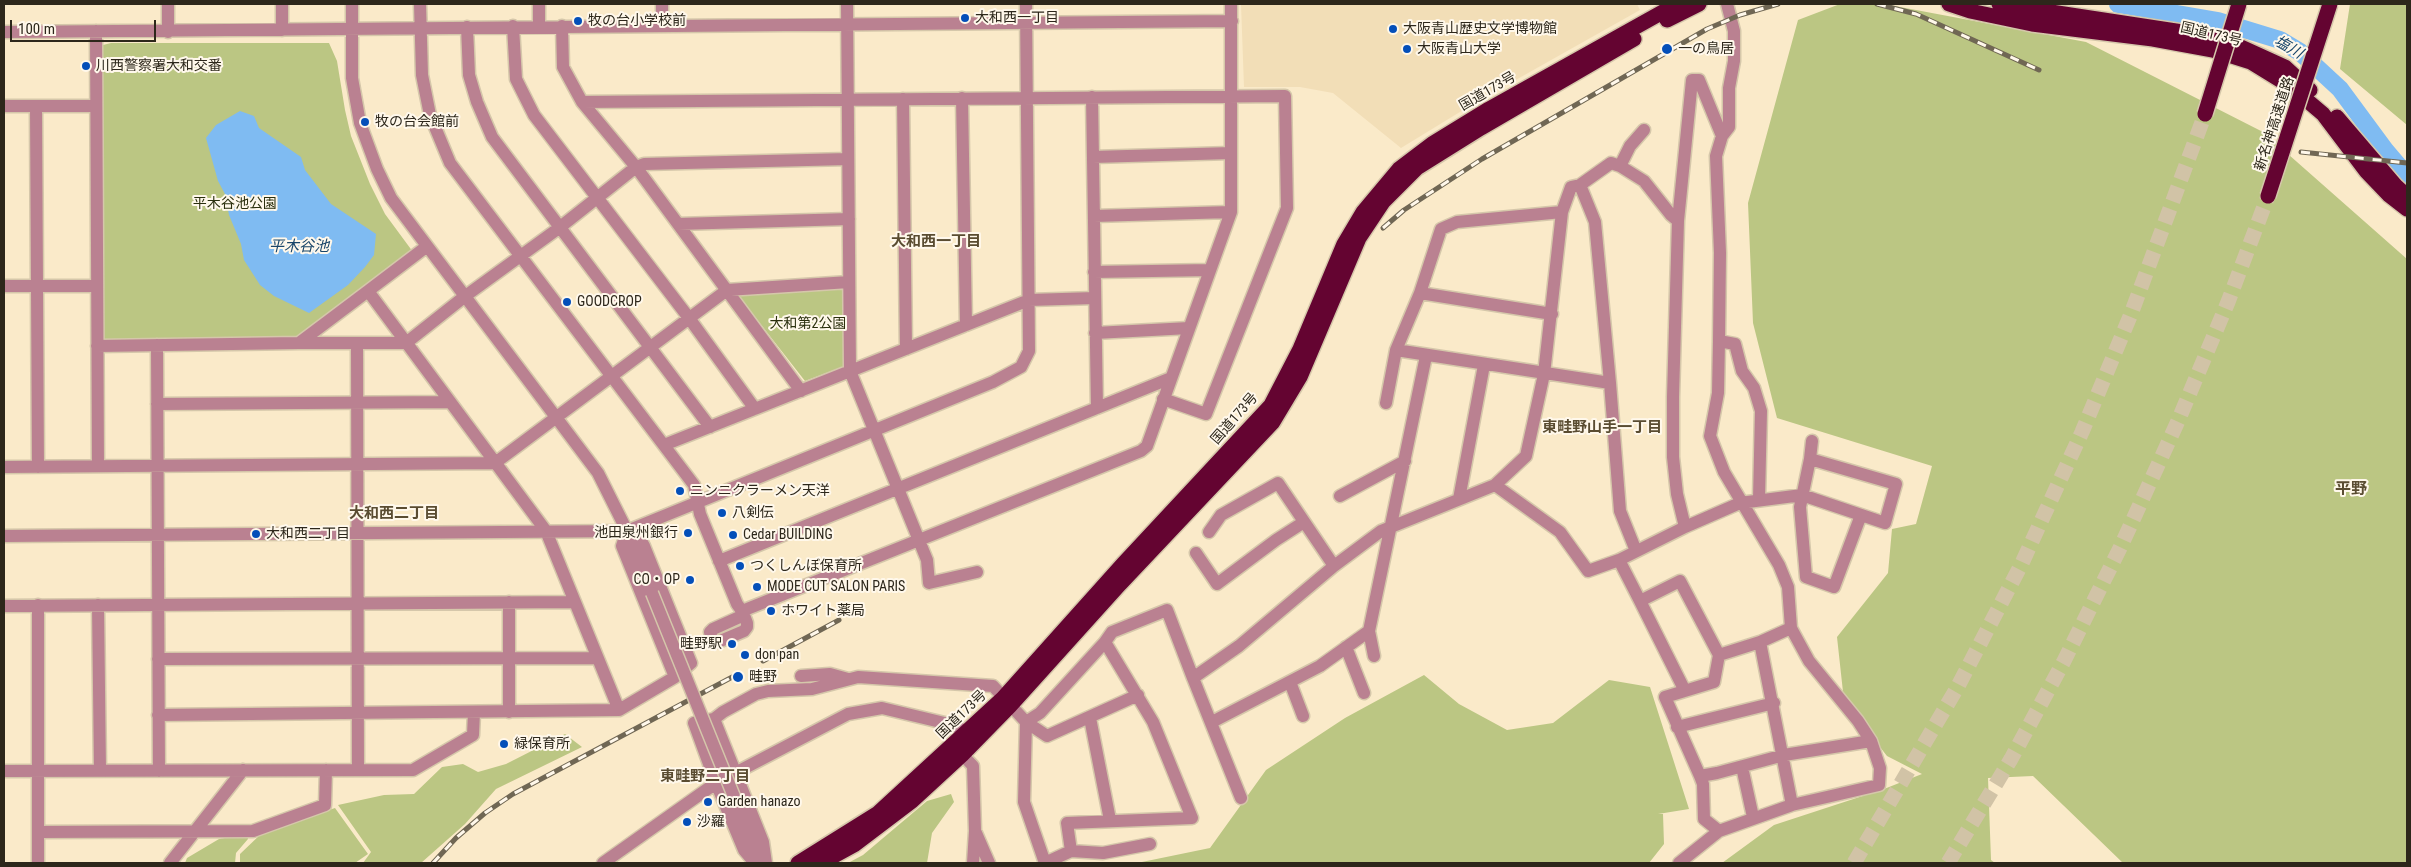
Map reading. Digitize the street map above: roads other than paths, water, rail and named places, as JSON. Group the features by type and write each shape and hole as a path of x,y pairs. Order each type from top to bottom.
{"highway":[{"name":"国道173号","path":"798,863 878,813 958,750 967,732 1006,702 1271,405 1300,349 1344,244 1363,212 1399,169 1432,144 1489,109 1677,4"},
{"name":"国道173号","path":"821,863 854,845 905,806 1273,422 1300,377 1359,238 1383,202 1416,168 1481,128 1699,4"},
{"name":"国道173号","path":"1950,4 1970,11 2032,24 2153,39 2213,50 2251,62 2290,86 2322,114 2366,171 2388,195 2407,209"},
{"name":"国道173号","path":"1999,4 2189,33 2241,47 2285,67 2330,109 2396,186 2407,196"},
{"path":"2205,114 2239,4"},
{"name":"新名神高速道路","path":"2268,196 2330,4"}],"street":[{"path":"168,4 168,32"},
{"path":"282,4 282,30"},
{"path":"352,4 352,78 365,138 391,198 426,247 598,473 627,531 761,863"},
{"path":"420,4 422,75 430,115 450,164 694,485 700,514 742,613 747,627 744,631 718,642 712,640 710,636 713,629 742,613 1141,451 1147,446 1231,212 1231,4"},
{"path":"539,4 539,26"},
{"path":"662,4 662,25"},
{"path":"846,4 850,371 927,560 929,583 977,572"},
{"path":"4,536 627,531 993,382 1021,366 1030,350 1026,4"},
{"path":"1679,863 1719,830 1792,805 1879,785 1880,768 1871,741 1858,721 1809,662 1791,628 1788,587 1779,565 1740,503 1724,472 1710,436 1718,393 1720,253 1716,156 1722,136 1729,127 1729,88 1734,61 1734,31 1727,4"},
{"path":"4,32 168,32 352,30 420,27 1232,20"},
{"path":"513,26 516,80 534,115 689,318 755,409"},
{"path":"562,26 563,67 582,102 636,167 801,391"},
{"path":"467,27 469,75 477,102 492,137 710,427"},
{"path":"96,31 98,466"},
{"path":"1685,527 1677,494 1673,457 1678,221 1692,80 1699,80 1722,136"},
{"path":"582,102 1285,96 1287,208 1206,414 1163,399"},
{"path":"1092,97 1096,408"},
{"path":"962,98 966,325"},
{"path":"904,99 906,349"},
{"path":"4,106 96,106"},
{"path":"36,106 38,467"},
{"path":"1620,166 1630,146 1644,130"},
{"path":"1093,157 1231,153"},
{"path":"97,346 406,343 464,297 559,228 636,167 644,164 848,159"},
{"path":"1193,678 1238,646 1334,566 1381,531 1495,485 1526,456 1544,374 1562,212 1571,187 1580,185 1611,163 1620,166 1644,181 1678,221"},
{"path":"1580,185 1595,222 1620,511 1636,551"},
{"path":"1094,216 1231,212"},
{"path":"1386,403 1396,350 1420,292 1441,229 1457,222 1562,212"},
{"path":"678,224 848,219"},
{"path":"299,343 426,247"},
{"path":"1094,272 1210,270"},
{"path":"4,467 495,463 727,290 849,282"},
{"path":"4,286 97,286"},
{"path":"368,291 546,531 596,658 619,710"},
{"path":"1420,292 1552,314"},
{"path":"664,445 1029,300 1095,298"},
{"path":"1095,333 1189,328"},
{"path":"1719,341 1735,344 1742,371 1754,388 1761,411 1759,499"},
{"path":"357,343 358,770"},
{"path":"157,345 159,771"},
{"path":"1396,350 1610,383"},
{"path":"1374,656 1369,630 1426,356"},
{"path":"1459,499 1484,365"},
{"path":"719,561 1171,378"},
{"path":"158,404 450,402"},
{"path":"1812,441 1800,507 1806,577 1834,587 1861,515"},
{"path":"1495,485 1560,532 1588,571 1619,560 1685,527 1740,503 1759,499 1802,495 1885,522 1896,484 1810,459"},
{"path":"1340,496 1405,461"},
{"path":"1209,532 1221,515 1278,483 1334,566"},
{"path":"1196,554 1217,584 1276,540 1304,522"},
{"path":"158,715 619,710 675,677 690,665 690,658 644,546 640,539 627,531"},
{"path":"627,531 622,546 675,677"},
{"path":"1619,560 1685,691"},
{"path":"1640,601 1680,581 1720,655 1714,682 1665,698 1677,727 1689,746 1703,784 1704,819 1719,830"},
{"path":"509,602 509,712"},
{"path":"4,606 574,602"},
{"path":"38,605 38,863"},
{"path":"98,605 100,771"},
{"path":"1026,722 1040,713 1112,632 1167,610 1241,798"},
{"path":"1720,655 1760,642 1791,628"},
{"path":"1212,722 1320,666 1369,630"},
{"path":"1071,851 1067,823 1192,818 1153,722 1105,642"},
{"path":"1760,642 1774,703 1792,805"},
{"path":"1346,647 1364,692"},
{"path":"158,659 596,658"},
{"path":"801,676 830,674 848,679"},
{"path":"755,863 744,850 716,783 694,723 714,719 723,712 764,691 812,689 858,677 993,686 1026,722 1047,736 1138,695"},
{"path":"1290,682 1303,716"},
{"path":"1677,727 1774,703"},
{"path":"602,863 615,858 716,783 848,714 882,708 953,725 967,732"},
{"path":"4,771 413,770 473,735 474,712"},
{"path":"1090,718 1110,820"},
{"path":"714,719 764,842 766,863"},
{"path":"1026,722 1024,802 1044,862 1071,851 1103,853 1150,844"},
{"path":"1700,776 1784,755 1871,741"},
{"path":"958,750 973,766 976,831 973,863"},
{"path":"1742,767 1753,817"},
{"path":"170,863 242,770"},
{"path":"38,832 253,831 325,805 326,770"},
{"path":"976,831 989,863"}],"water":[{"name":"平木谷池","path":"240,111 254,116 259,128 301,157 305,170 331,204 376,234 374,255 365,267 348,285 309,313 274,296 260,285 244,260 241,244 229,215 225,194 218,181 206,138 216,125"}],"waterway":[{"name":"塩川","path":"2118,4 2218,21 2280,40 2300,52 2340,89 2385,150 2407,176"}],"tunnel":[{"path":"1854,863 1957,688 2022,563 2082,432 2131,314 2205,114"},
{"path":"1948,863 2011,759 2064,661 2121,546 2178,421 2228,302 2268,196"}],"railway":[{"path":"1383,228 1404,210 1482,159 1707,29 1740,15 1778,4"},
{"path":"1877,4 1916,14 2039,70"},
{"path":"2301,152 2407,163"},
{"path":"763,661 839,620"},
{"path":"433,863 456,838 485,813 513,794 736,675"}],"place":[{"name":"大和西一丁目","path":"965,18"},
{"name":"牧の台小学校前","path":"578,21"},
{"name":"大阪青山歴史文学博物館","path":"1393,29"},
{"name":"大阪青山大学","path":"1407,49"},
{"name":"一の鳥居","path":"1667,49"},
{"name":"川西警察署大和交番","path":"86,66"},
{"name":"牧の台会館前","path":"365,122"},
{"name":"GOODCROP","path":"567,302"},
{"name":"ニンニクラーメン天洋","path":"680,491"},
{"name":"八剣伝","path":"722,513"},
{"name":"池田泉州銀行","path":"688,533"},
{"name":"大和西二丁目","path":"256,534"},
{"name":"Cedar BUILDING","path":"733,535"},
{"name":"つくしんぼ保育所","path":"740,566"},
{"name":"CO・OP","path":"690,580"},
{"name":"MODE CUT SALON PARIS","path":"757,587"},
{"name":"ホワイト薬局","path":"771,611"},
{"name":"畦野駅","path":"732,644"},
{"name":"don pan","path":"745,655"},
{"name":"畦野","path":"738,677"},
{"name":"緑保育所","path":"504,744"},
{"name":"Garden hanazo","path":"708,802"},
{"name":"沙羅","path":"687,822"}],"district":[{"name":"大和西一丁目","path":"936,242"},
{"name":"東畦野山手一丁目","path":"1602,428"},
{"name":"平野","path":"2351,490"},
{"name":"大和西二丁目","path":"394,514"},
{"name":"東畦野二丁目","path":"705,777"}],"park label":[{"name":"平木谷池公園","path":"235,204"},
{"name":"大和第2公園","path":"808,324"}]}
